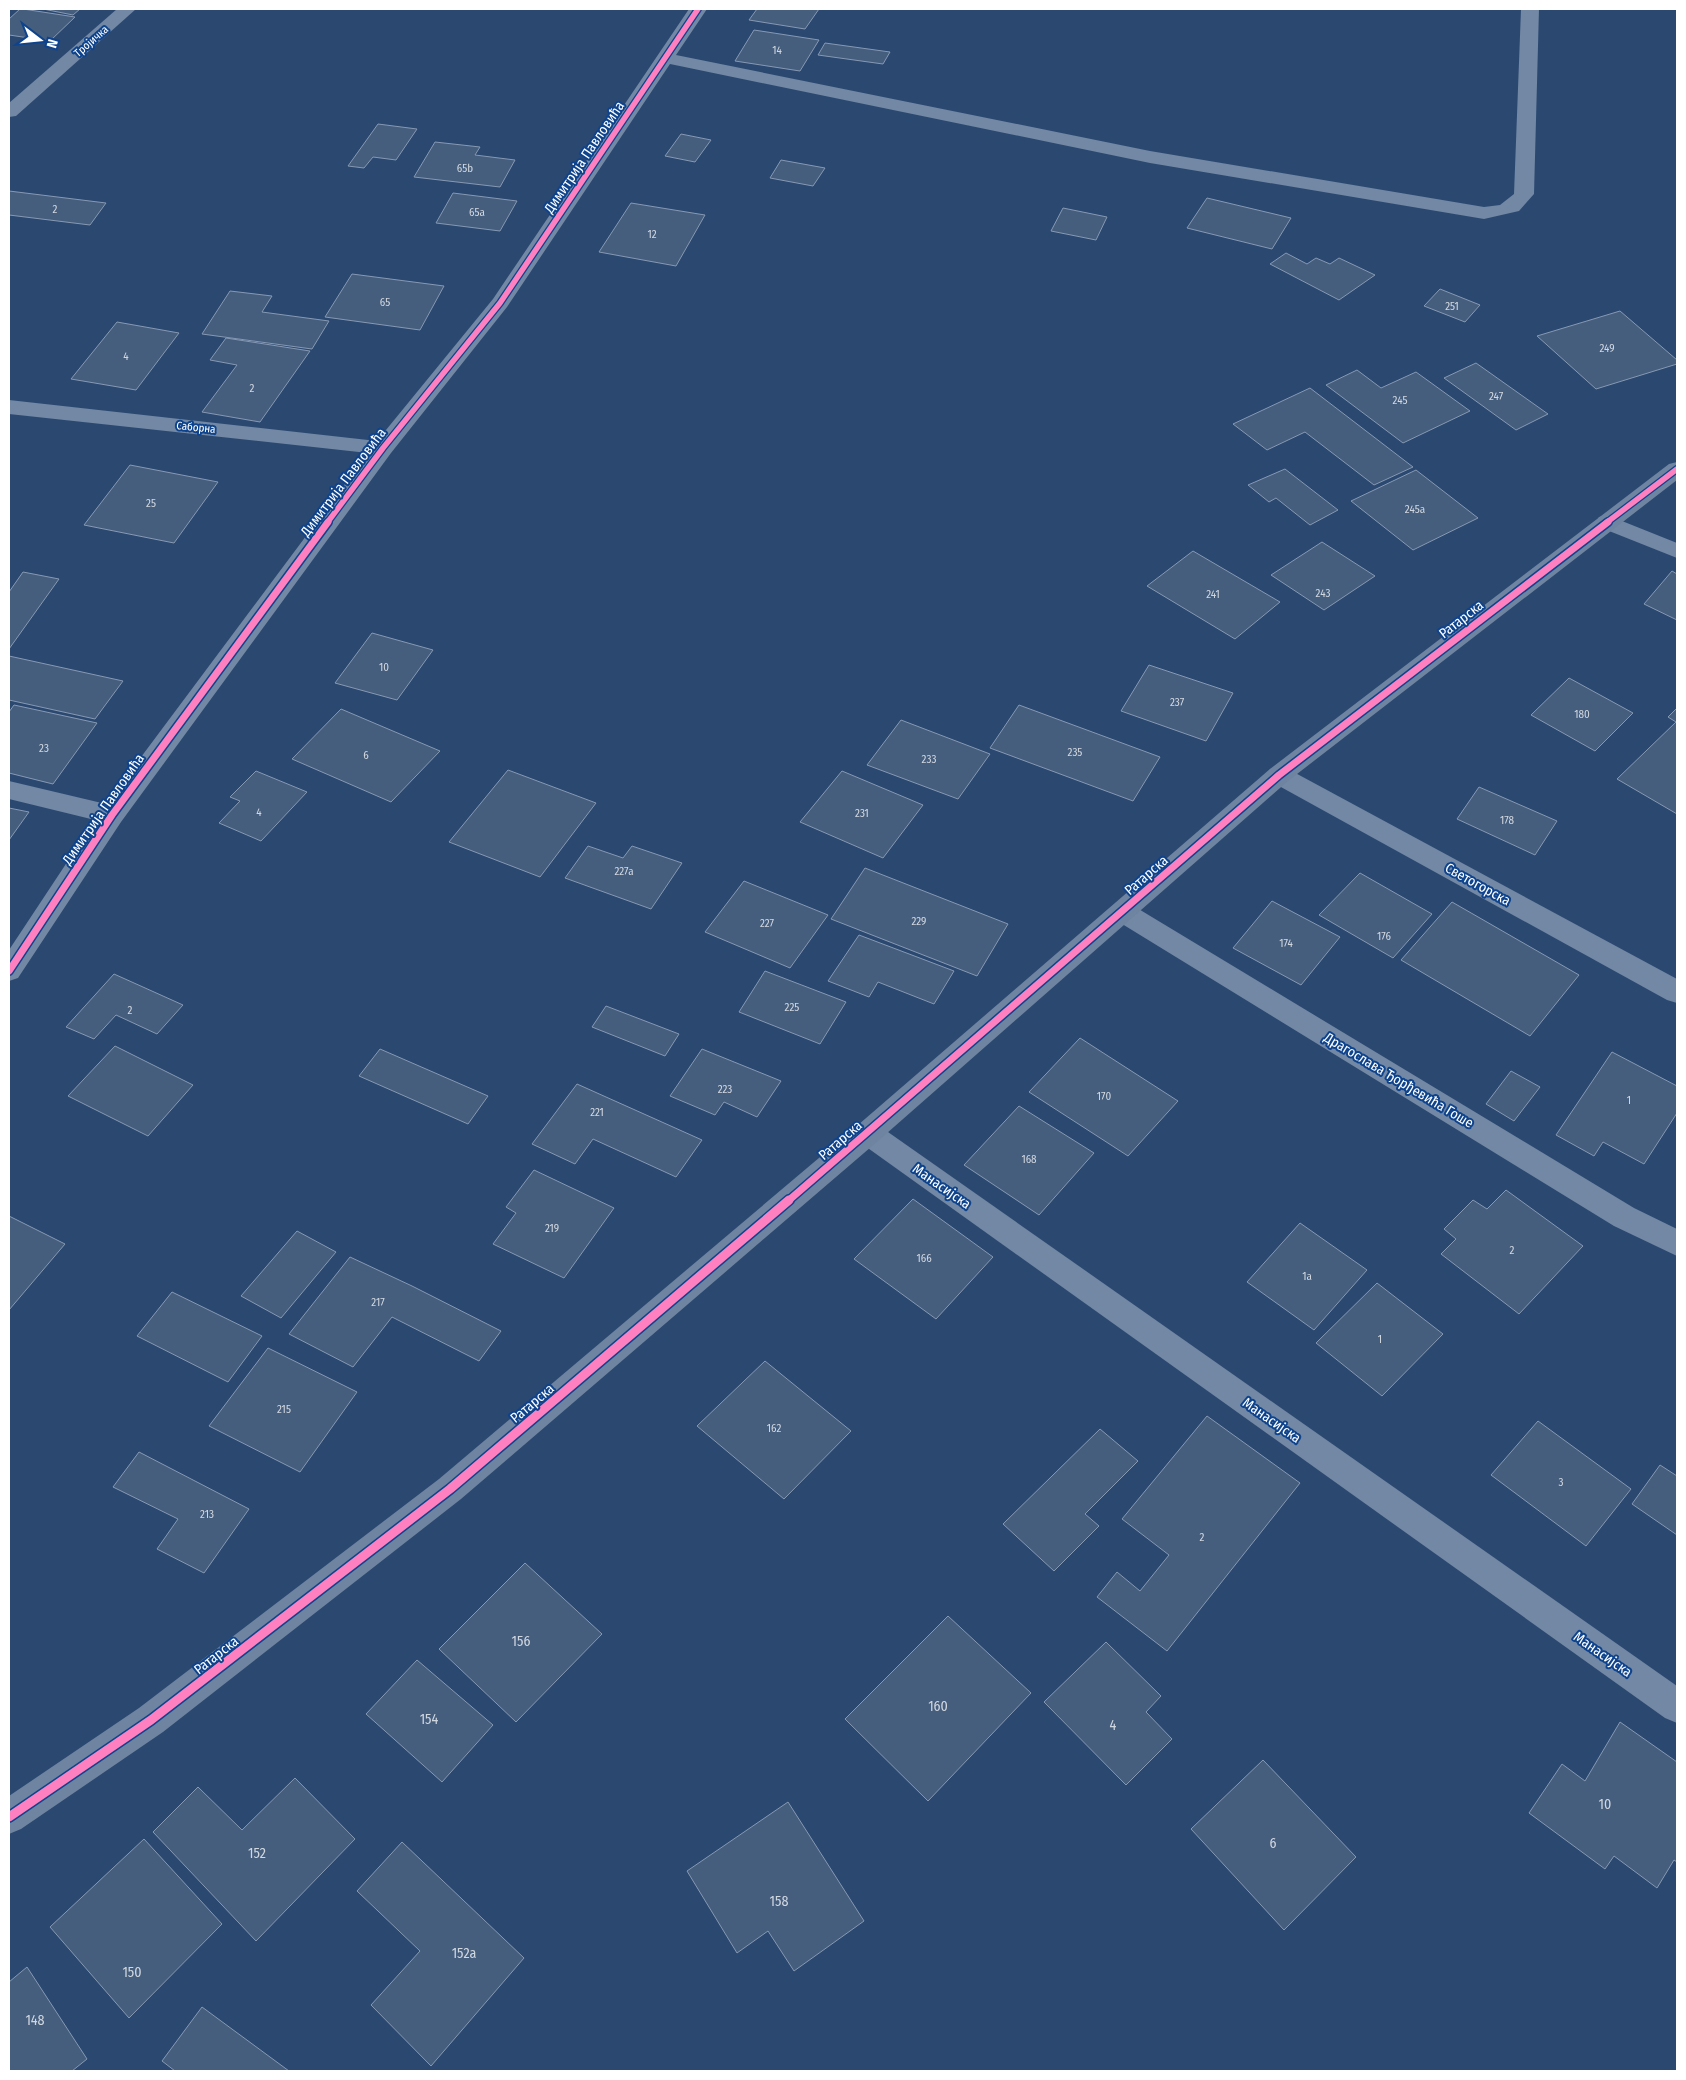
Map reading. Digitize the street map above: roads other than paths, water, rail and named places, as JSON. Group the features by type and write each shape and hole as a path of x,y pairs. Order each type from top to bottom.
{"street":[{"name":"Тројичка","path":"9,112 127,9"},
{"name":"Димитрија Павловића","path":"9,971 112,815 384,448 500,303 698,9"},
{"path":"666,58 1150,157 1484,213 1509,209 1519,203 1524,194 1530,9"},
{"name":"Саборна","path":"9,407 384,448"},
{"name":"Ратарска","path":"9,1817 151,1720 450,1489 868,1134 1279,776 1677,469"},
{"path":"1607,522 1677,551"},
{"name":"Светогорска","path":"1279,776 1677,992"},
{"path":"9,790 112,815"},
{"name":"Драгослава Ђорђевића Гоше","path":"1123,912 1624,1217 1677,1243"},
{"name":"Манасијска","path":"868,1134 1677,1706"}]}
